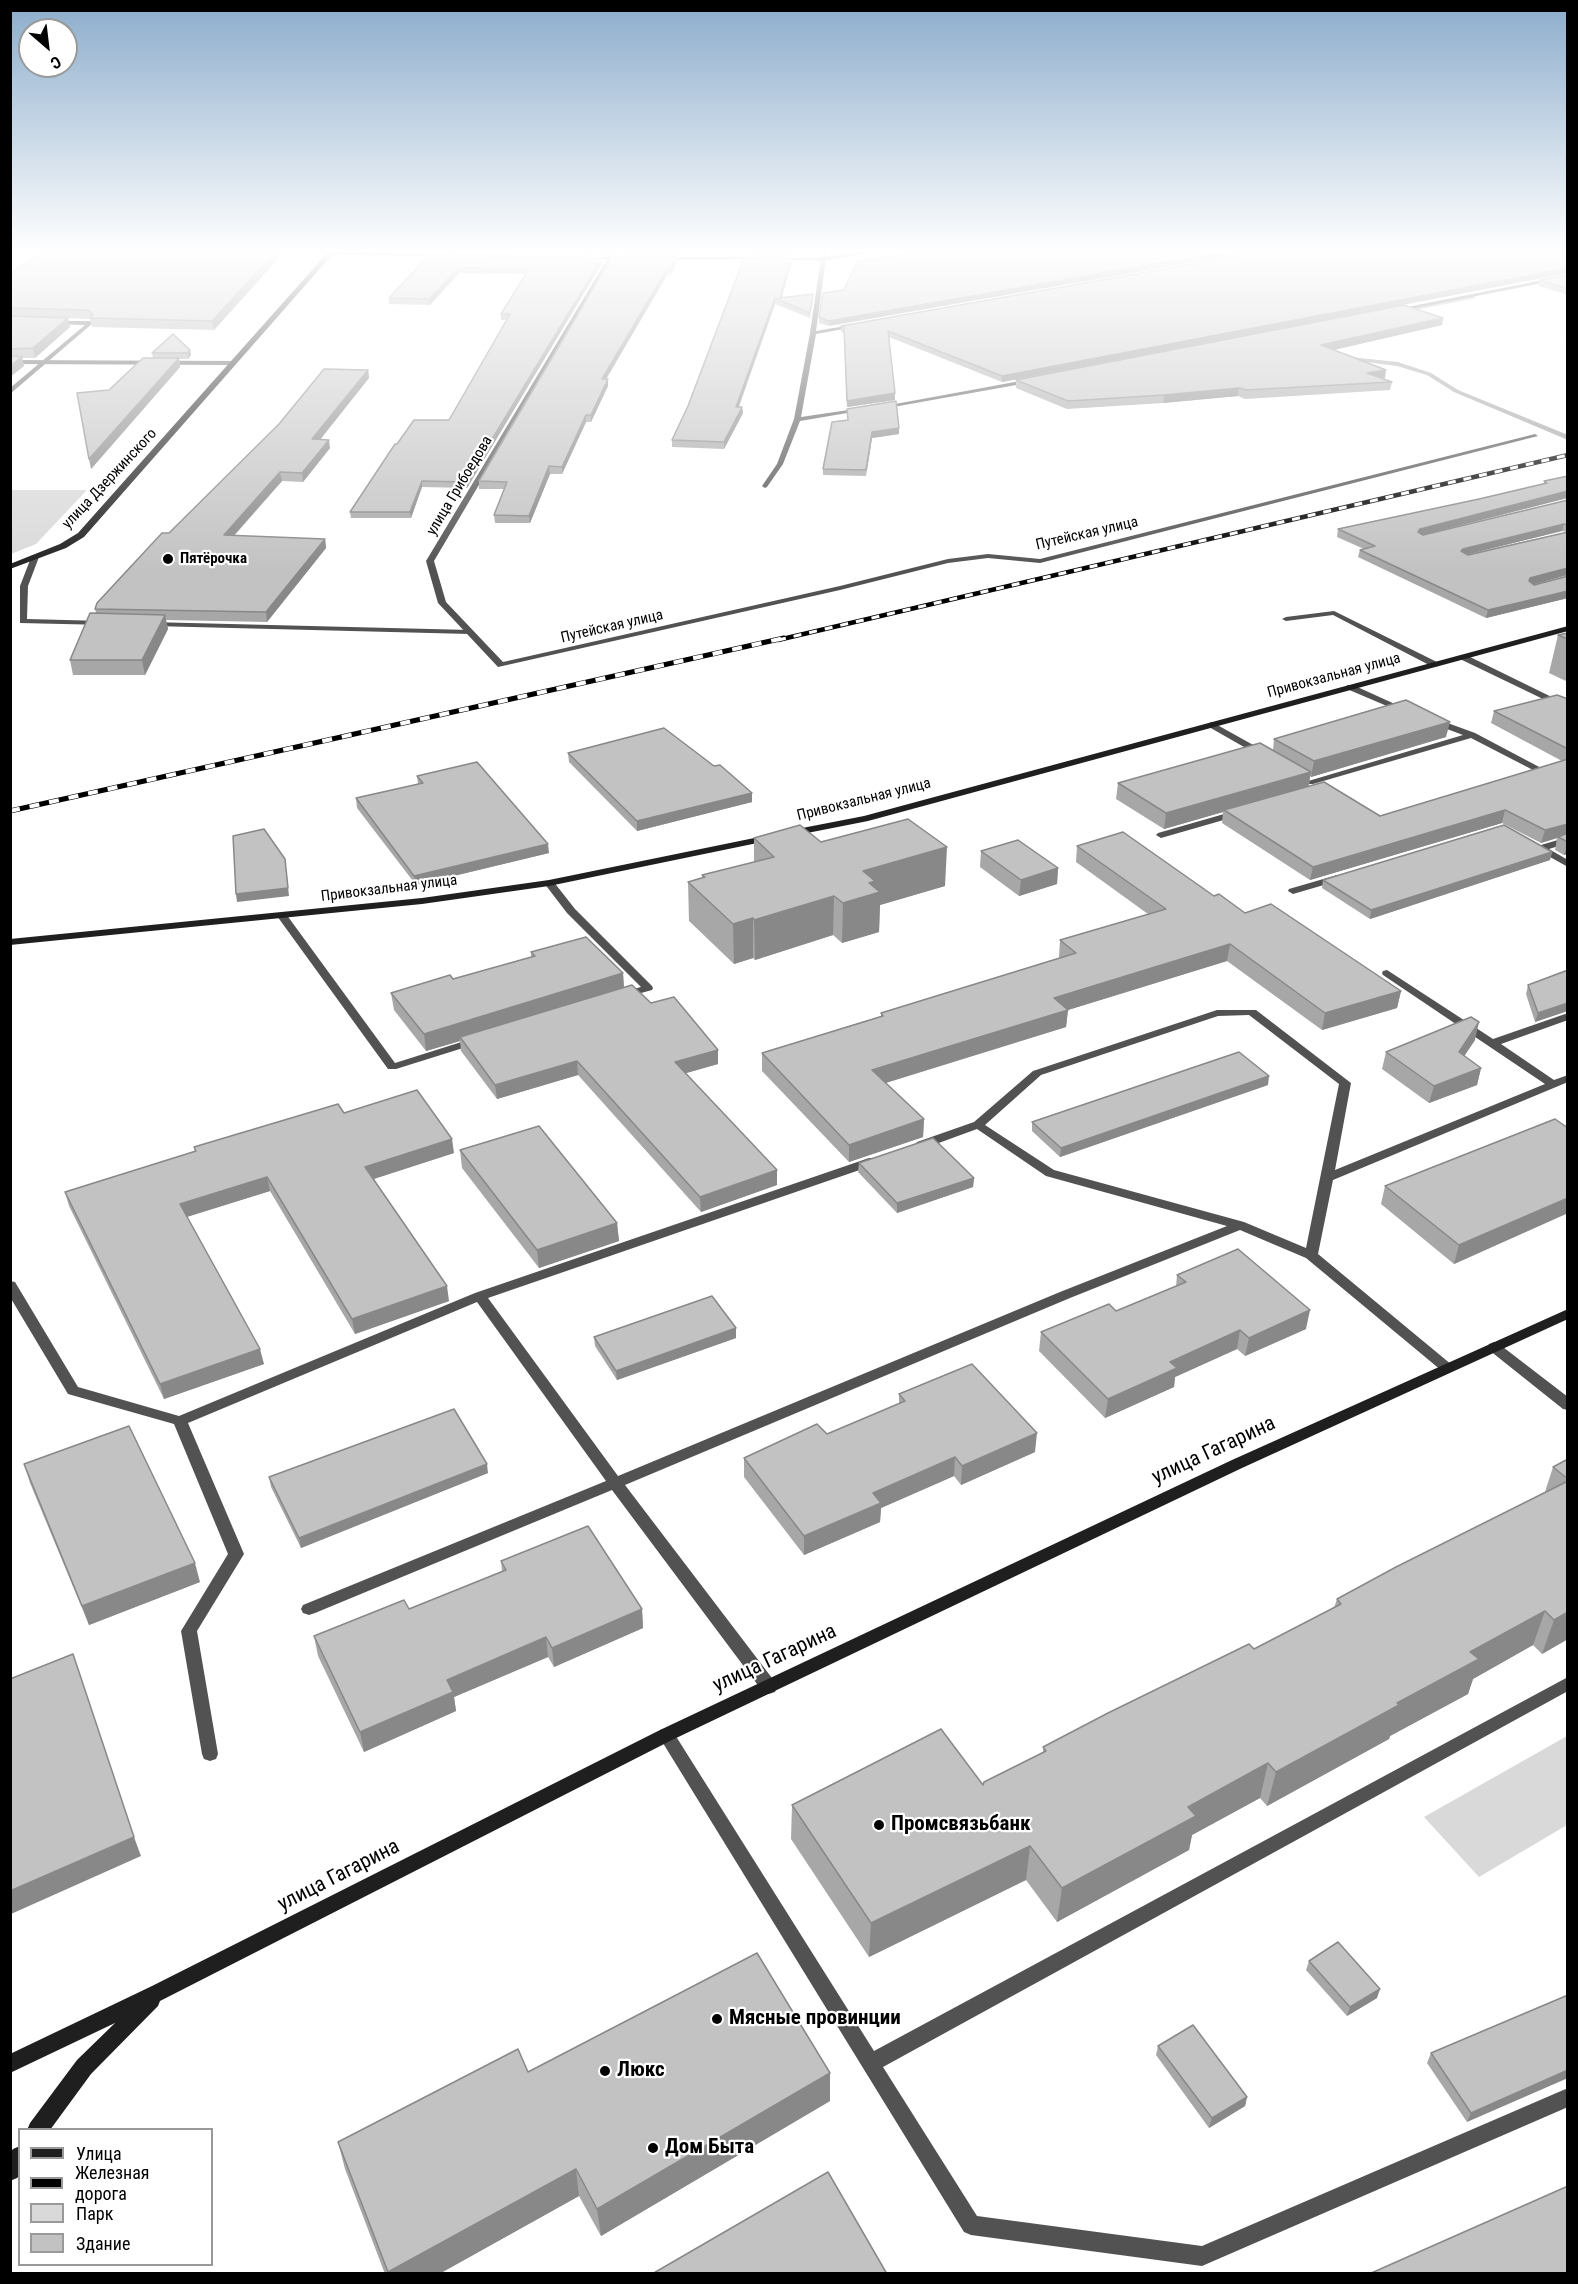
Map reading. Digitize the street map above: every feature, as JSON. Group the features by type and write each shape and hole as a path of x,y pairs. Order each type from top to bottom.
{"street":[{"path":"10,392 51,358"},
{"name":"улица Дзержинского","path":"10,567 63,546 81,535 236,358"},
{"name":"улица Грибоедова","path":"501,665 442,603 430,561 551,358"},
{"path":"765,486 780,464 797,419 808,358"},
{"path":"10,362 231,363"},
{"path":"797,419 1035,380"},
{"name":"Путейская улица","path":"501,665 840,588 948,561 988,556 1040,561 1535,436"},
{"path":"35,557 24,586 23,621 116,623"},
{"path":"1286,619 1334,613 1436,664"},
{"path":"140,624 470,632"},
{"name":"Привокзальная улица","path":"10,942 51,936 422,901 549,883 865,819 1568,628"},
{"path":"1463,657 1568,709"},
{"path":"1350,687 1409,712"},
{"path":"1419,716 1472,735 1538,770"},
{"path":"1212,725 1272,760"},
{"path":"1301,777 1310,787 1472,735"},
{"path":"1161,835 1253,809"},
{"path":"1568,840 1536,846 1568,864"},
{"path":"1293,891 1349,874"},
{"path":"549,883 571,911 648,988 615,998"},
{"path":"282,916 392,1067 492,1036"},
{"path":"1387,973 1553,1084"},
{"path":"911,1148 978,1125 1037,1073 1217,1013 1252,1012 1345,1083 1311,1255"},
{"path":"1492,1043 1568,1016"},
{"path":"1327,1178 1568,1078"},
{"path":"978,1125 1050,1173 1240,1225 1311,1255 1447,1368"},
{"path":"10,1286 73,1391 180,1421 480,1296 889,1156"},
{"path":"309,1610 1065,1294 1240,1225"},
{"path":"480,1296 615,1483 769,1687"},
{"name":"улица Гагарина","path":"10,2064 159,1992 666,1735 1237,1464 1568,1313"},
{"path":"1494,1347 1568,1405"},
{"path":"180,1421 236,1554 189,1631 210,1754"},
{"path":"871,2063 1568,1683"},
{"path":"666,1735 971,2225 1202,2256 1568,2097"},
{"path":"38,2128 84,2067 159,1992"}],"green space":[{"path":"11,490 87,490 36,544 11,554"},
{"path":"1567,1736 1567,1825 1479,1877 1424,1817"}],"building":[{"path":"10,358 21,358 10,366"},
{"path":"143,358 179,358 89,459 77,393 109,390"},
{"path":"485,358 542,358 466,482 422,481 410,512 350,512 395,444 414,420 449,420"},
{"path":"552,358 615,358 602,379 608,379 591,415 586,415 562,467 549,466 529,516 494,515 507,482 479,481"},
{"path":"706,358 754,358 736,407 742,407 724,442 672,440"},
{"path":"845,358 891,358 895,393 847,401"},
{"path":"955,358 1098,358 1002,376"},
{"path":"1132,358 1354,358 1386,370 1367,373 1392,382 1246,390 1239,388 1068,401 1016,380"},
{"path":"324,369 368,370 312,439 329,440 302,473 280,472 224,535 325,539 266,612 95,609 97,603 162,533 169,533 279,424"},
{"path":"896,401 899,428 872,432 866,470 823,469 832,422 848,420 847,409"},
{"path":"1568,476 1568,491 1420,529 1418,532 1423,535 1568,500 1568,525 1564,524 1461,551 1468,555 1568,532 1568,568 1530,578 1529,581 1534,585 1568,576 1568,591 1488,610 1360,550 1375,546 1338,529 1479,499"},
{"path":"90,613 165,615 142,660 70,660"},
{"path":"1568,633 1568,639 1558,635"},
{"path":"1557,695 1568,699 1568,749 1494,711"},
{"path":"1406,700 1450,722 1314,761 1274,739"},
{"path":"664,728 714,766 720,765 752,793 637,821 568,753"},
{"path":"1260,743 1311,772 1166,813 1118,783"},
{"path":"1568,759 1568,824 1545,830 1505,810 1313,867 1224,810 1324,782 1380,816"},
{"path":"477,762 548,844 414,876 356,798 423,783 417,776"},
{"path":"908,819 947,847 863,871 875,881 869,883 880,892 843,903 834,896 733,924 688,882 705,877 702,875 774,857 754,838 800,825 821,842"},
{"path":"1504,825 1552,852 1371,910 1323,880"},
{"path":"264,829 285,859 288,888 236,894 233,836"},
{"path":"1123,832 1214,896 1219,894 1245,913 1271,904 1401,991 1325,1013 1230,944 1054,998 1068,1010 872,1070 924,1119 849,1145 762,1053 883,1016 881,1013 1076,953 1060,940 1166,909 1077,846"},
{"path":"1568,833 1568,842 1558,837"},
{"path":"1018,840 1058,868 1021,880 981,851"},
{"path":"586,937 623,973 424,1034 391,993 450,975 453,979 535,956 531,952"},
{"path":"1568,970 1568,1003 1538,1013 1528,985"},
{"path":"632,985 651,1003 674,997 718,1050 675,1062 777,1170 700,1197 577,1061 495,1085 460,1037"},
{"path":"1471,1017 1479,1022 1459,1052 1481,1068 1434,1086 1386,1052"},
{"path":"1239,1052 1269,1076 1061,1148 1032,1122"},
{"path":"417,1090 452,1139 365,1167 447,1286 352,1319 267,1177 180,1204 260,1349 160,1384 65,1192 196,1151 194,1147 338,1104 344,1113"},
{"path":"1555,1119 1568,1128 1568,1198 1459,1245 1385,1186"},
{"path":"539,1126 617,1223 537,1250 460,1150"},
{"path":"933,1138 974,1178 897,1203 859,1163"},
{"path":"1238,1249 1310,1310 1249,1338 1240,1330 1170,1362 1177,1368 1108,1399 1041,1332 1109,1304 1116,1311 1186,1282 1177,1275"},
{"path":"712,1296 736,1328 616,1371 594,1337"},
{"path":"972,1364 1037,1433 962,1466 955,1457 873,1493 881,1503 804,1536 744,1458 817,1424 827,1434 905,1401 899,1394"},
{"path":"454,1409 487,1464 299,1538 269,1477"},
{"path":"129,1426 195,1563 82,1606 24,1464"},
{"path":"1568,1459 1568,1479 1553,1467"},
{"path":"1568,1481 1568,1612 1554,1620 1545,1611 1470,1652 1479,1659 1397,1703 1399,1705 1276,1772 1268,1763 1188,1807 1196,1816 1062,1888 1030,1846 871,1923 792,1805 941,1729 983,1785 984,1782 1046,1751 1043,1747 1108,1713 1249,1644 1254,1649 1341,1604 1337,1599 1396,1567"},
{"path":"588,1526 642,1609 552,1648 546,1637 447,1680 453,1692 360,1732 314,1636 404,1600 409,1609 506,1570 501,1561"},
{"path":"73,1654 134,1837 10,1891 10,1679"},
{"path":"1338,1942 1380,1989 1350,2007 1309,1961"},
{"path":"757,1953 830,2073 597,2209 576,2169 388,2272 338,2142 518,2049 528,2072"},
{"path":"1568,1995 1568,2070 1471,2113 1431,2053"},
{"path":"1193,2025 1247,2097 1212,2118 1158,2046"},
{"path":"828,2172 887,2274 652,2274"},
{"path":"1568,2186 1568,2273 1369,2274"}],"waterway":[{"path":"1347,358 1398,364 1429,374 1456,391 1568,438"}],"railway":[{"path":"778,640 1568,455"},
{"path":"10,811 784,638"}],"place":[{"name":"Пятёрочка","path":"168,559"},
{"name":"Промсвязьбанк","path":"879,1825"},
{"name":"Мясные провинции","path":"717,2019"},
{"name":"Люкс","path":"605,2071"},
{"name":"Дом Быта","path":"653,2148"}]}
